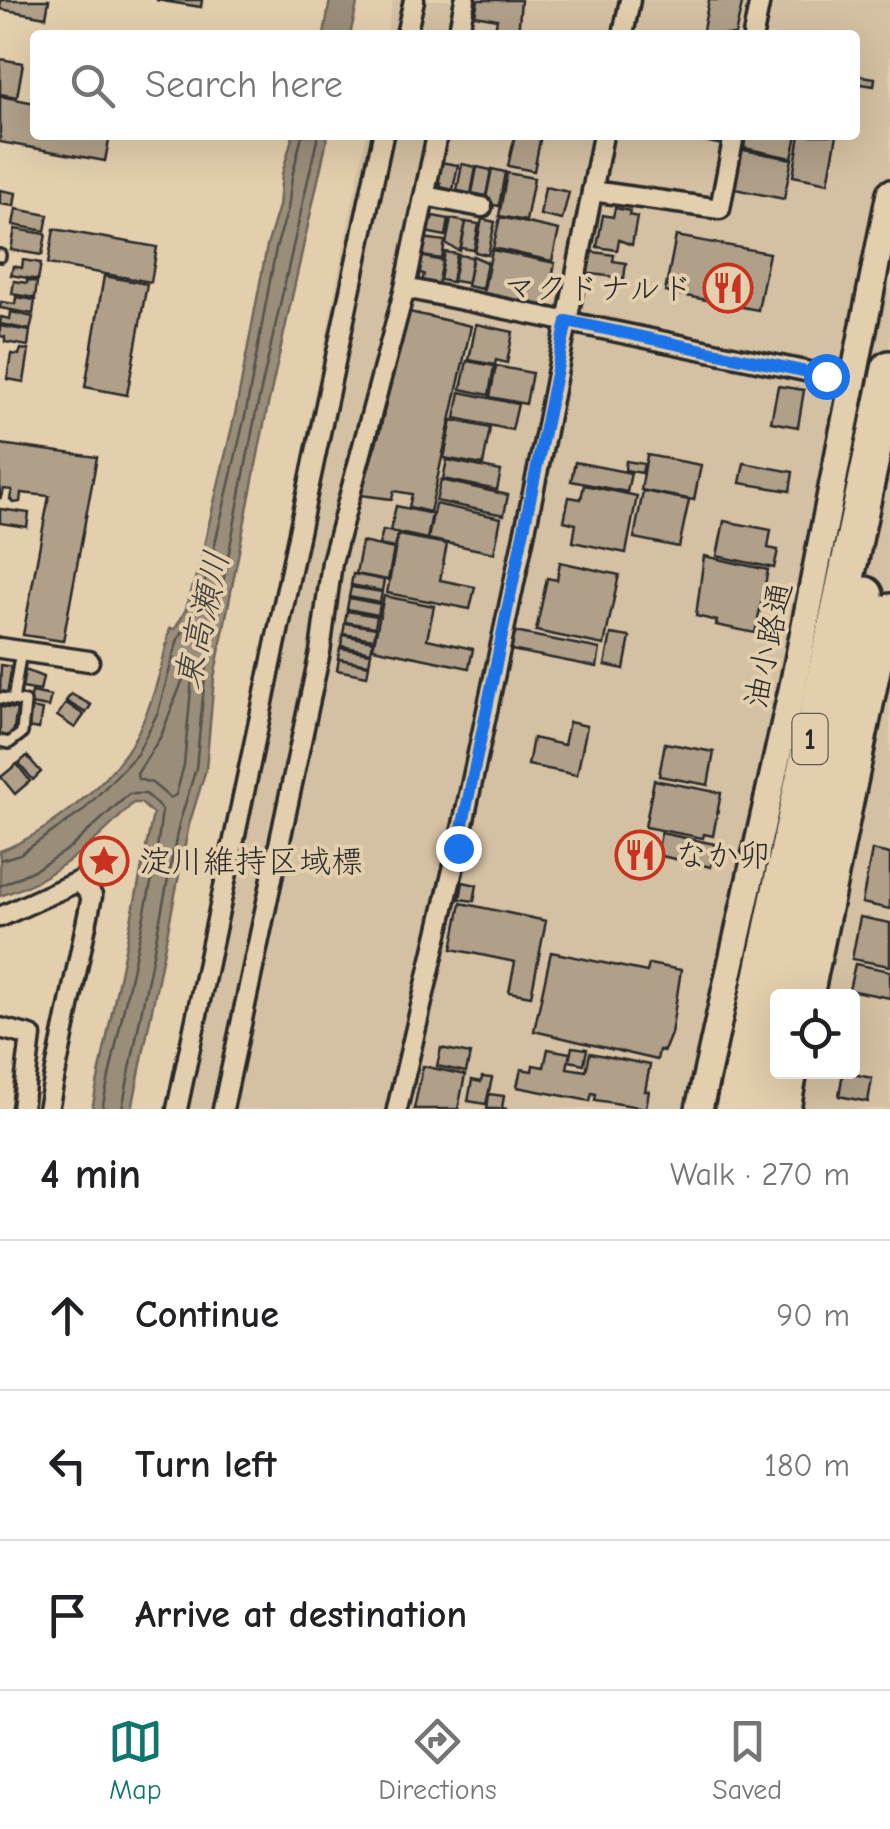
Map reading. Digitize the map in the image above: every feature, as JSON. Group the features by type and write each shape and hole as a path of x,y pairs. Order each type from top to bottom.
{"highway":[{"name":"1","path":"734,1109 890,369"},
{"name":"1","path":"784,989 890,472"},
{"path":"760,1109 770,1061"}],"street":[{"path":"407,30 414,0"},
{"path":"459,30 465,0"},
{"path":"623,30 630,0"},
{"path":"754,30 760,0"},
{"path":"177,1109 382,140"},
{"path":"223,1109 320,652 332,562 405,288 436,140"},
{"path":"397,1109 458,848 602,140"},
{"path":"592,191 720,209 733,140"},
{"name":"油小路通","path":"699,1109 794,681 890,193"},
{"path":"424,196 482,207"},
{"path":"405,288 853,381"},
{"path":"811,989 890,607"},
{"path":"0,648 89,661"},
{"path":"0,916 79,881 92,896 48,1109"},
{"path":"0,1028 31,1036 22,1109"},
{"path":"787,1109 793,1079"}],"lane":[{"path":"14,700 21,651"},
{"path":"0,698 25,702 22,733 9,742 0,742"}],"shaded area":[{"path":"393,0 890,0 890,1109 172,1109 365,140 860,140 860,30 387,30"}],"water":[{"path":"330,0 358,0 351,30 325,30"},
{"name":"東高瀬川","path":"292,140 327,140 266,414 214,678 206,769 189,825 132,1109 92,1109 153,814 141,803 133,803 72,859 37,881 0,896 0,851 55,821 90,793 120,761 145,717 170,628 175,629 186,609 199,566 236,410 267,246 279,206 282,174"}],"building":[{"path":"1,0 49,0 46,17 0,9"},
{"path":"156,0 202,0 201,7"},
{"path":"478,0 521,0 518,30 495,30 497,19 475,15"},
{"path":"709,0 743,0 736,30 703,30"},
{"path":"0,59 23,63 17,97 0,94"},
{"path":"860,76 875,78 874,86 860,84"},
{"path":"0,96 30,102 30,140 109,140 105,161 0,142"},
{"path":"514,140 540,140 534,171 508,166"},
{"path":"745,140 796,140 792,158 744,148"},
{"path":"799,140 836,140 828,183 793,176"},
{"path":"738,149 792,159 784,199 730,188"},
{"path":"440,162 458,165 453,190 436,182"},
{"path":"462,164 476,167 471,194 457,191"},
{"path":"477,167 491,170 486,196 472,193"},
{"path":"492,169 505,172 499,206 489,204 490,198 486,198"},
{"path":"507,173 534,178 526,221 499,216"},
{"path":"545,187 569,192 562,220 540,215"},
{"path":"0,190 16,193 14,206 0,204"},
{"path":"615,208 637,217 632,245 619,240 617,250 597,247 603,215 613,217"},
{"path":"16,209 48,215 45,231 13,225"},
{"path":"500,217 559,230 552,261 493,248"},
{"path":"427,218 449,219 446,236 425,232"},
{"path":"451,219 466,222 460,251 446,244"},
{"path":"482,219 495,222 488,255 475,252"},
{"path":"466,222 479,224 474,250 461,248"},
{"path":"15,229 46,234 42,255 11,250"},
{"path":"54,229 157,247 151,282 48,264"},
{"path":"676,236 769,253 758,310 665,292"},
{"path":"423,238 445,241 442,259 422,256"},
{"path":"492,250 555,263 546,307 483,294"},
{"path":"587,251 614,255 613,261 626,263 624,278 583,273"},
{"path":"445,252 457,254 452,282 440,280"},
{"path":"458,255 472,257 468,283 453,281"},
{"path":"420,256 443,261 438,285 422,282 424,274 417,272"},
{"path":"473,256 487,262 482,289 467,286"},
{"path":"23,260 41,263 38,280 11,275 13,266 22,268"},
{"path":"104,276 147,284 127,395 85,387"},
{"path":"14,281 37,282 35,298 12,294"},
{"path":"16,297 35,300 33,314 0,308 1,302 15,304"},
{"path":"405,311 471,326 430,512 409,507 412,494 394,491 392,499 360,495 380,431"},
{"path":"11,312 33,317 30,330 0,324 1,317 10,319"},
{"path":"476,324 513,332 507,363 469,360"},
{"path":"0,326 30,331 28,346 5,342"},
{"path":"21,349 29,350 24,382 7,379 11,354 19,355"},
{"path":"467,361 494,366 489,395 461,389"},
{"path":"496,366 532,373 526,404 490,397"},
{"path":"778,386 804,390 798,427 771,422"},
{"path":"460,392 518,404 512,430 455,418"},
{"path":"452,420 490,428 483,465 444,458"},
{"path":"0,444 97,457 63,641 23,635 49,496 21,493 20,502 14,503 10,499 12,490 4,489 0,499"},
{"path":"647,455 701,465 694,500 641,490"},
{"path":"447,460 501,471 497,490 443,479"},
{"path":"626,461 644,464 642,473 625,470"},
{"path":"575,462 631,473 627,492 571,481"},
{"path":"744,463 793,472 790,491 740,483"},
{"path":"441,480 508,495 504,515 436,501"},
{"path":"584,485 637,496 626,553 573,542 576,524 564,521 569,497 581,499"},
{"path":"643,491 689,500 679,547 634,538"},
{"path":"435,504 501,518 494,553 428,539"},
{"path":"396,506 432,514 427,539 390,531"},
{"path":"0,509 29,513 27,527 0,523"},
{"path":"724,521 771,530 768,548 778,550 774,568 717,556"},
{"path":"383,530 398,533 395,548 379,545"},
{"path":"398,535 447,544 440,580 475,587 470,609 387,593"},
{"path":"362,542 394,549 388,580 356,574"},
{"path":"704,556 768,570 755,633 716,625 717,621 696,616"},
{"path":"560,562 619,575 604,645 536,631 547,578 557,580"},
{"path":"353,574 384,580 382,591 351,585"},
{"path":"351,587 382,592 380,603 349,597"},
{"path":"384,596 434,606 427,639 473,649 469,668 373,648"},
{"path":"349,598 380,604 378,615 347,609"},
{"path":"347,611 377,616 375,627 345,622"},
{"path":"345,623 376,628 374,639 343,634"},
{"path":"515,632 600,649 597,667 511,650"},
{"path":"611,634 630,637 624,669 605,665"},
{"path":"343,635 373,641 371,652 341,646"},
{"path":"340,648 371,653 369,664 338,659"},
{"path":"339,659 369,665 367,676 337,670"},
{"path":"1,665 14,667 10,693 0,692"},
{"path":"25,670 43,677 40,691 22,688"},
{"path":"32,692 51,696 48,707 30,704"},
{"path":"71,694 91,705 86,713 66,701"},
{"path":"66,703 84,715 75,728 57,716"},
{"path":"0,707 17,709 13,734 9,737 0,736"},
{"path":"30,708 42,710 39,729 27,727"},
{"path":"569,722 587,726 577,775 528,765 533,738 564,745"},
{"path":"665,743 714,752 708,785 659,776"},
{"path":"27,756 41,772 33,780 19,763"},
{"path":"17,764 30,781 15,794 1,777"},
{"path":"654,780 721,793 713,836 704,834 703,838 645,827"},
{"path":"661,833 715,844 711,867 657,855"},
{"path":"872,850 890,854 890,909 862,903"},
{"path":"463,882 477,885 474,901 460,899"},
{"path":"461,903 546,921 531,996 509,992 515,962 452,949"},
{"path":"860,917 890,923 890,966 852,959"},
{"path":"551,952 647,972 649,964 681,970 671,1034 657,1060 534,1031"},
{"path":"855,964 890,971 890,998 849,989"},
{"path":"572,1047 587,1049 584,1064 569,1061"},
{"path":"441,1048 470,1054 466,1072 437,1066"},
{"path":"548,1049 570,1053 567,1068 586,1071 590,1053 650,1065 646,1108 595,1100 596,1094 592,1093 590,1101 517,1087 521,1069 544,1067"},
{"path":"423,1066 465,1075 458,1109 414,1109"},
{"path":"482,1077 492,1078 486,1104 468,1101 472,1080 481,1082"},
{"path":"872,1078 868,1102 839,1096 842,1079"},
{"path":"489,1094 504,1096 502,1108 507,1109 487,1109"}],"place":[{"name":"マクドナルド","path":"728,288"},
{"name":"なか卯","path":"640,855"},
{"name":"淀川維持区域標","path":"104,861"}],"route":[{"path":"458,848 567,321 826,376"}]}
